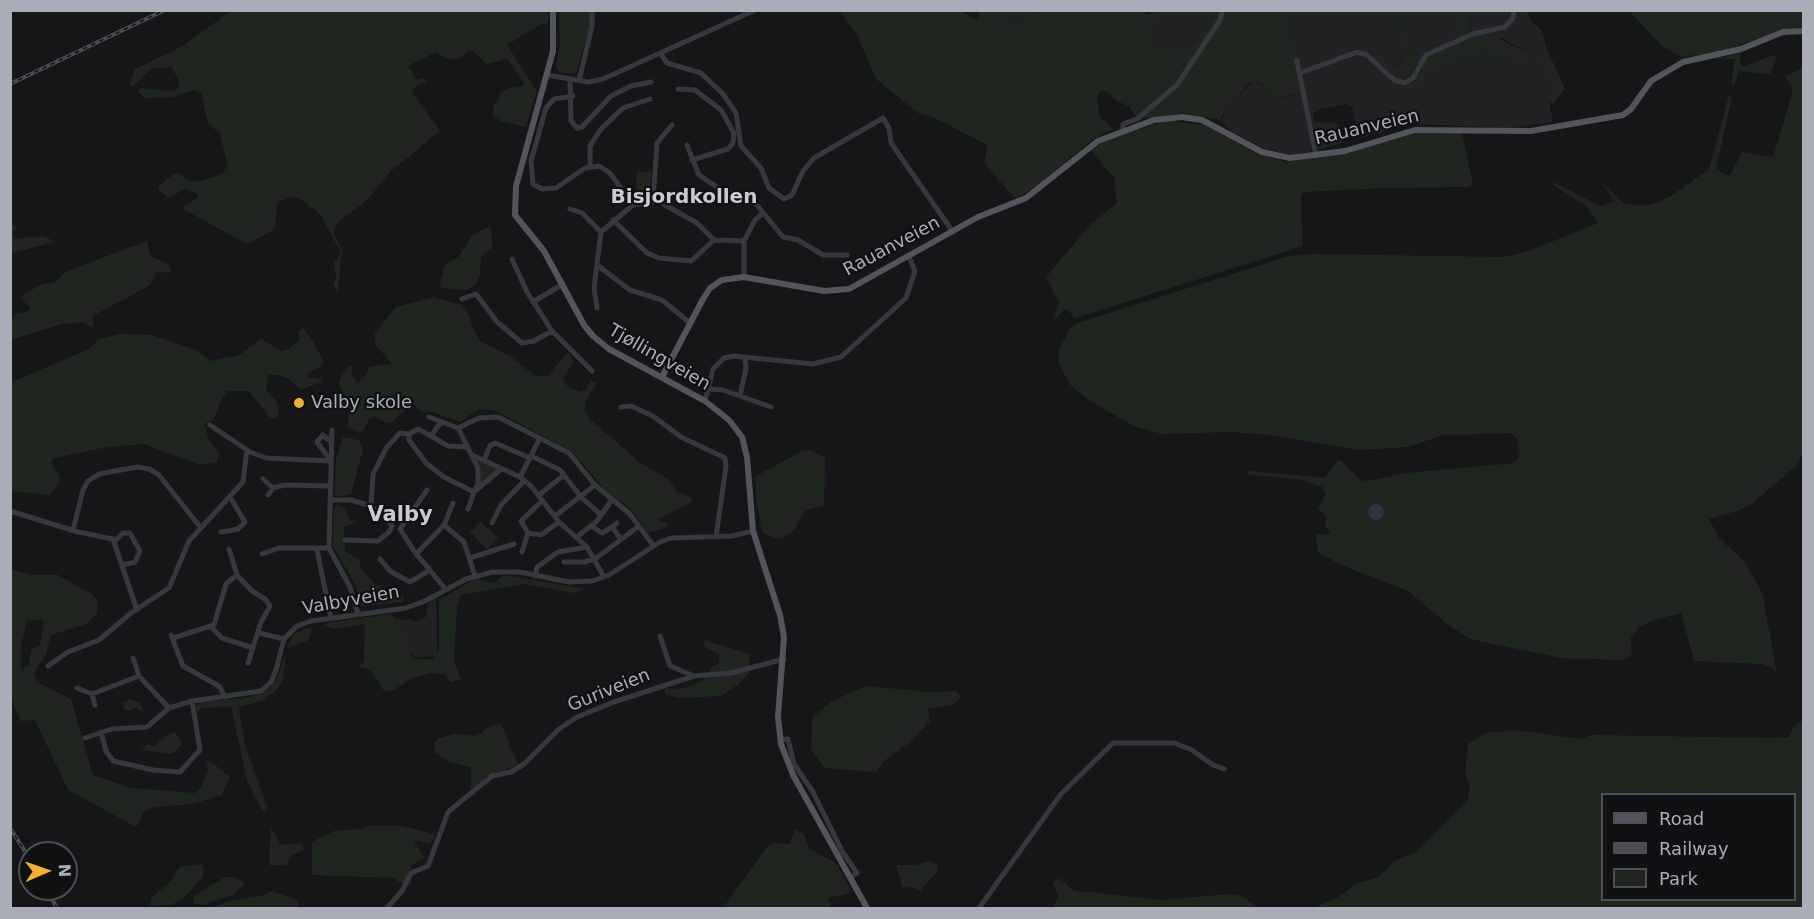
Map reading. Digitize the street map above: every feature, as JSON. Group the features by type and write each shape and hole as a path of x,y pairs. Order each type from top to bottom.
{"main road":[{"name":"Tjøllingveien","path":"553,10 554,41 547,75 519,175 514,205 520,224 544,251 584,325 597,340 705,401 732,424 745,443 753,531 780,615 784,659 780,741 793,775 867,909"},
{"name":"Rauanveien","path":"662,377 712,286 726,279 744,277 838,291 855,286 985,214 1026,198 1094,144 1162,118 1188,118 1212,124 1267,154 1290,158 1316,156 1355,148 1415,130 1520,132 1614,117 1631,109 1655,78 1683,62 1741,49 1783,32 1803,31"}],"street":[{"path":"579,81 592,26 592,10"},
{"path":"547,75 579,81 603,79 755,10"},
{"path":"1123,131 1123,124 1137,119 1176,85 1220,20 1223,10"},
{"path":"1300,73 1357,52 1367,55 1394,80 1405,83 1413,78 1426,55 1468,35 1504,27 1512,19 1515,10"},
{"path":"661,54 667,63 701,73 723,94 736,113 741,146 761,168 769,188 784,200 791,198 803,171 814,158 883,118 889,128 891,143 953,232"},
{"path":"1297,61 1316,156"},
{"path":"570,80 572,124 580,128 611,96 631,86 651,82"},
{"path":"678,89 695,90 721,110 734,133 730,148 692,160"},
{"path":"571,96 550,101 546,108 531,161 532,181 539,189 556,188 590,166 606,170 633,205"},
{"path":"590,166 591,142 600,129 623,108 650,99"},
{"path":"653,201 657,143 672,125"},
{"path":"687,145 696,172 723,191 752,199 783,237 798,240 823,255 847,255"},
{"path":"597,308 594,288 601,232 633,205 653,201 663,203 697,222 714,240"},
{"path":"570,209 582,213 601,232"},
{"path":"744,277 744,241 755,220 762,213"},
{"path":"613,220 647,253 659,258 691,261 714,240 744,241"},
{"path":"705,401 711,376 720,360 729,356 813,364 841,357 906,298 915,271 909,256"},
{"path":"512,259 532,302 552,331 592,371"},
{"path":"597,265 630,290 662,300 690,323"},
{"path":"532,302 563,284"},
{"path":"462,299 476,294 497,322 522,343 540,339 552,331"},
{"path":"740,396 746,368 745,357"},
{"path":"709,389 718,389 771,407"},
{"path":"621,407 631,406 653,416 681,437 725,458 726,466 716,537"},
{"path":"429,417 458,428 479,418 492,416 507,420 539,440 570,453 611,501 629,513 653,545"},
{"path":"431,436 441,422"},
{"path":"210,425 247,450 266,458 331,461"},
{"path":"458,428 479,473 468,509"},
{"path":"371,506 374,474 387,447 400,433 409,434 418,429 448,446 466,447"},
{"path":"332,430 328,548 350,587 358,614"},
{"path":"409,434 410,440 426,463 444,477 474,492"},
{"path":"331,461 318,447 317,440 319,436 325,435 332,443"},
{"path":"492,523 501,505 522,479 539,440"},
{"path":"484,460 490,446 495,443 530,457 564,475 581,497 601,515"},
{"path":"48,666 68,652 96,642 136,610 169,588 185,546 243,482 247,450"},
{"path":"472,455 522,479 559,522 578,536 595,559 604,577"},
{"path":"73,530 83,490 88,481 99,474 137,467 149,469 159,475 201,528"},
{"path":"474,492 501,469"},
{"path":"522,552 528,533 521,521 540,498 564,475"},
{"path":"263,479 273,488"},
{"path":"268,495 273,488 284,485 330,486"},
{"path":"555,516 596,485"},
{"path":"427,490 400,529 416,554 447,590"},
{"path":"221,532 238,529 245,522 230,497"},
{"path":"330,500 351,500 371,506 392,526 390,531 378,541 345,540"},
{"path":"578,536 591,526 611,501"},
{"path":"416,554 444,525 453,502"},
{"path":"19,505 13,512 73,530 108,537 115,541 136,610"},
{"path":"528,533 541,535 559,522"},
{"path":"444,525 464,542 475,576"},
{"path":"591,526 602,533 615,525 621,539"},
{"path":"564,562 579,563 595,559 639,526"},
{"name":"Valbyveien","path":"284,639 297,626 358,614 406,608 475,576 507,571 574,582 604,577 653,545 671,538 716,537 753,531"},
{"path":"115,541 123,533 130,533 140,551 135,562 123,565"},
{"path":"276,541 278,548"},
{"path":"470,558 514,544"},
{"path":"535,576 537,567 558,552 587,547"},
{"path":"262,554 278,548 317,550 328,548"},
{"path":"229,549 237,575 252,591 269,602 270,606 248,663"},
{"path":"317,550 330,614"},
{"path":"380,559 390,571 410,582 430,570"},
{"path":"212,627 226,585 237,575"},
{"path":"212,627 172,637 183,666 219,686 225,697"},
{"path":"212,627 222,638 253,648"},
{"path":"85,738 101,732 147,727 169,708 192,701 261,691 271,682 284,639 259,633"},
{"path":"660,636 670,666 694,676"},
{"path":"133,658 139,676 169,708"},
{"name":"Guriveien","path":"387,909 402,891 411,873 428,866 448,812 487,779 511,772 524,764 559,729 577,717 614,702 694,676 731,673 784,659"},
{"path":"54,661 59,669"},
{"path":"77,688 92,694 139,676"},
{"path":"92,694 95,705"},
{"path":"101,732 106,751 113,761 153,770 180,772 200,750 192,701"},
{"path":"980,909 1061,794 1113,743 1174,743 1192,750 1213,765 1224,768"}],"shaded area":[{"path":"1006,11 1041,11 1017,22 1007,19"},
{"path":"1165,11 1216,11 1193,44 1173,50 1155,45 1150,40 1150,32 1160,24"},
{"path":"1291,11 1391,11 1401,44 1403,61 1397,67 1383,65 1414,71 1416,59 1400,11 1451,11 1454,17 1472,28 1466,11 1528,11 1530,20 1542,31 1547,49 1541,51 1555,89 1549,102 1553,122 1506,128 1412,124 1364,137 1357,133 1352,106 1346,104 1320,109 1313,114 1315,122 1336,123 1341,127 1341,144 1295,155 1267,150 1229,130 1222,120 1226,108 1254,81 1267,87 1270,101 1273,95 1281,98 1296,95 1289,27","holes":["1502,38 1529,54 1512,60 1494,54 1476,55 1430,75 1419,90 1405,94 1405,87 1417,80 1421,70"]},
{"path":"1376,504 1382,506 1384,512 1382,518 1376,520 1370,518 1368,512 1370,506"},
{"path":"436,599 437,656 415,657 398,641 393,619 414,622 425,618 428,603"}],"green space":[{"path":"548,10 549,17 547,24 541,24 507,45 537,91 526,127 500,121 493,115 493,107 501,93 508,88 522,86 524,83 507,59 487,64 472,51 467,51 459,59 445,58 436,52 408,66 417,80 425,78 426,82 413,88 412,92 440,131 391,171 368,199 335,225 334,233 342,249 338,292 333,285 336,278 334,262 340,255 340,251 320,214 299,198 292,197 278,202 274,230 247,244 185,210 184,206 198,198 197,193 184,189 169,198 159,191 158,186 177,172 188,181 198,182 222,174 228,165 220,134 208,123 201,93 194,90 172,97 144,98 138,91 141,88 173,91 177,89 179,80 171,67 151,69 132,87 130,83 135,69 181,47 231,11"},
{"path":"1141,10 1148,15 1165,11 1160,24 1150,32 1150,40 1155,45 1173,50 1193,44 1216,11 1291,11 1289,27 1300,92 1281,98 1273,95 1269,101 1267,87 1257,81 1251,82 1226,108 1220,120 1184,113 1148,118 1136,116 1128,106 1117,101 1107,92 1101,91 1097,96 1100,117 1114,128 1092,140 1041,183 1018,198 1013,196 984,163 987,149 985,144 935,118 918,113 876,79 856,33 840,11 961,11 977,20 980,16 977,11 1006,11 1007,19 1017,22 1041,11"},
{"path":"559,11 616,11 594,12 576,73 560,73 556,68 560,42"},
{"path":"1391,11 1400,11 1416,59 1414,71 1404,80 1398,79 1383,65 1398,67 1403,61 1401,44"},
{"path":"1451,11 1466,11 1472,30 1460,34"},
{"path":"1629,11 1803,11 1803,27 1782,30 1720,52 1681,57 1661,45"},
{"path":"1493,36 1529,54 1527,62 1524,64 1494,54 1476,55 1430,75 1419,90 1403,93 1405,87 1417,80 1427,59 1432,55 1478,38"},
{"path":"1547,49 1565,89 1553,104 1549,102 1554,86 1543,72 1537,56 1538,52"},
{"path":"1740,53 1740,64 1744,67 1770,56 1774,55 1777,58 1770,74 1739,71 1735,84 1731,85 1735,59 1714,59"},
{"path":"1803,67 1803,452 1796,466 1754,502 1740,510 1709,519 1719,538 1745,562 1763,595 1777,676 1772,668 1763,664 1694,661 1681,613 1651,621 1640,627 1631,636 1632,654 1624,660 1561,658 1470,639 1447,624 1408,591 1341,565 1318,552 1316,535 1328,534 1330,531 1325,526 1327,517 1318,508 1326,494 1322,487 1302,480 1246,474 1248,471 1325,478 1339,459 1361,480 1368,481 1406,473 1515,463 1520,455 1517,439 1511,433 1443,435 1408,447 1358,450 1272,435 1231,432 1162,434 1133,426 1091,401 1071,386 1059,364 1058,351 1070,329 1078,323 1289,256 1313,254 1505,257 1531,250 1598,223 1586,206 1553,185 1554,182 1600,206 1614,202 1601,181 1623,203 1644,206 1654,204 1671,196 1709,169 1729,95 1732,99 1716,168 1725,175 1730,175 1742,152 1773,157 1792,94 1791,86 1785,77"},
{"path":"1166,121 1205,125 1255,153 1287,162 1349,153 1407,134 1462,133 1473,184 1468,187 1303,192 1301,197 1303,246 1075,318 1068,310 1064,310 1053,321 1059,303 1046,277 1090,225 1117,203 1114,178 1091,150 1108,139"},
{"path":"637,171 651,172 650,193 636,193"},
{"path":"10,223 17,227 12,233 16,239 44,236 55,242 11,253"},
{"path":"485,228 491,228 492,248 481,257 480,274 476,284 468,290 441,288 440,282 445,265 458,257 472,236"},
{"path":"147,241 151,256 169,265 171,272 155,273 151,284 93,316 93,328 84,322 62,324 11,340 11,322 17,313 27,312 31,308 22,300 23,295 40,285 55,282 67,271"},
{"path":"433,297 461,305 470,316 472,327 480,341 510,356 534,375 547,377 565,355 569,354 573,362 563,379 568,387 580,392 585,390 591,380 596,383 585,403 585,411 590,419 639,462 668,479 677,491 692,498 692,502 659,519 660,522 669,523 665,528 648,533 631,509 604,489 573,452 494,410 479,409 460,422 432,412 422,412 412,404 392,422 387,423 374,416 369,419 363,431 357,432 348,427 349,403 339,384 341,376 349,366 352,367 352,376 357,383 366,375 369,367 392,364 375,344 375,333 396,307"},
{"path":"303,328 323,360 322,365 307,375 309,378 321,379 321,382 301,390 289,379 278,375 268,375 266,390 278,403 279,409 278,416 274,419 270,418 249,391 227,391 214,419 205,424 208,438 219,453 217,462 200,465 144,444 102,448 54,458 51,463 60,476 59,484 49,495 11,491 10,384 14,381 89,349 99,339 121,334 152,335 196,350 211,361 239,355 261,339 281,351 288,349 299,340 298,333"},
{"path":"343,437 359,440 363,449 351,494 338,497 335,494 336,459"},
{"path":"812,450 825,458 824,506 806,510 794,530 786,536 779,539 762,533 756,495 756,476 802,451"},
{"path":"477,460 498,469 480,486"},
{"path":"337,504 344,508 350,520 359,521 344,527 345,551 359,559 361,569 376,585 404,596 403,602 361,606 355,584 333,546 334,509"},
{"path":"481,522 498,538 487,549 470,532"},
{"path":"10,569 32,575 58,575 93,595 98,602 97,613 86,624 51,635 46,654 34,673 37,682 71,699 93,775 131,788 195,793 201,788 208,771 207,762 210,761 230,777 222,795 192,804 154,807 143,812 138,825 134,826 68,790 35,720 20,721 11,697","holes":["41,619 44,622 40,645 31,650 29,665 21,670 21,647 27,621"]},
{"path":"504,575 586,589 573,593 525,584 461,595 457,607 454,661 461,679 451,682 445,674 432,673 412,678 394,690 384,691 370,670 359,667 364,661 365,624 338,629 324,626 327,623 391,614 400,625 411,656 417,660 433,659 439,649 439,600 471,581 478,579 493,583"},
{"path":"308,628 312,629 309,640 287,648 294,634"},
{"path":"705,640 750,654 749,673 739,684 721,696 679,698 665,694 665,688 677,689 694,685 705,678 711,668 719,664 719,654 704,647"},
{"path":"286,653 283,679 278,688 263,701 241,706 239,709 245,744 267,808 265,811 262,810 247,781 231,706 202,708 198,712 196,707 200,702 246,698 266,691 276,681"},
{"path":"867,686 929,692 956,691 961,698 953,705 928,709 930,721 910,742 884,761 876,772 825,768 811,750 814,716 832,701"},
{"path":"129,699 140,702 144,713 135,707 130,711 124,709 123,703"},
{"path":"1803,720 1803,908 1313,908 1337,898 1357,883 1377,878 1395,861 1416,852 1460,808 1468,799 1470,788 1465,772 1468,744 1486,733 1515,730 1581,739 1591,735 1789,737 1793,727"},
{"path":"501,724 518,765 487,776 474,788 471,788 471,767 448,762 435,752 434,743 439,738 454,734 476,736 492,725"},
{"path":"175,732 182,744 172,754 141,750 148,744 155,746 164,737"},
{"path":"367,826 402,826 434,834 434,839 429,844 414,842 425,858 411,865 411,884 403,885 394,878 312,875 312,842 334,831 361,829"},
{"path":"271,828 281,845 302,843 303,850 292,855 286,865 269,865"},
{"path":"795,830 804,834 809,849 836,863 850,888 849,893 829,898 831,908 723,908 766,848 774,843 789,844"},
{"path":"929,861 937,864 938,871 920,891 912,887 903,888 896,865 916,865"},
{"path":"202,864 204,869 202,878 182,900 170,905 150,906 151,898 172,880 179,867"},
{"path":"225,877 243,881 244,885 233,895 202,905 193,903 194,896"},
{"path":"1059,878 1071,889 1079,891 1162,900 1230,894 1242,896 1258,908 1053,908 1058,896 1053,882"},
{"path":"271,891 298,900 298,908 211,908 233,900 265,895"}],"railway":[{"path":"10,84 165,10"},
{"path":"10,828 18,841"},
{"path":"53,901 57,908"}],"place":[{"name":"Valby skole","path":"299,403"}],"district":[{"name":"Bisjordkollen","path":"684,198"},
{"name":"Valby","path":"400,516"}]}
